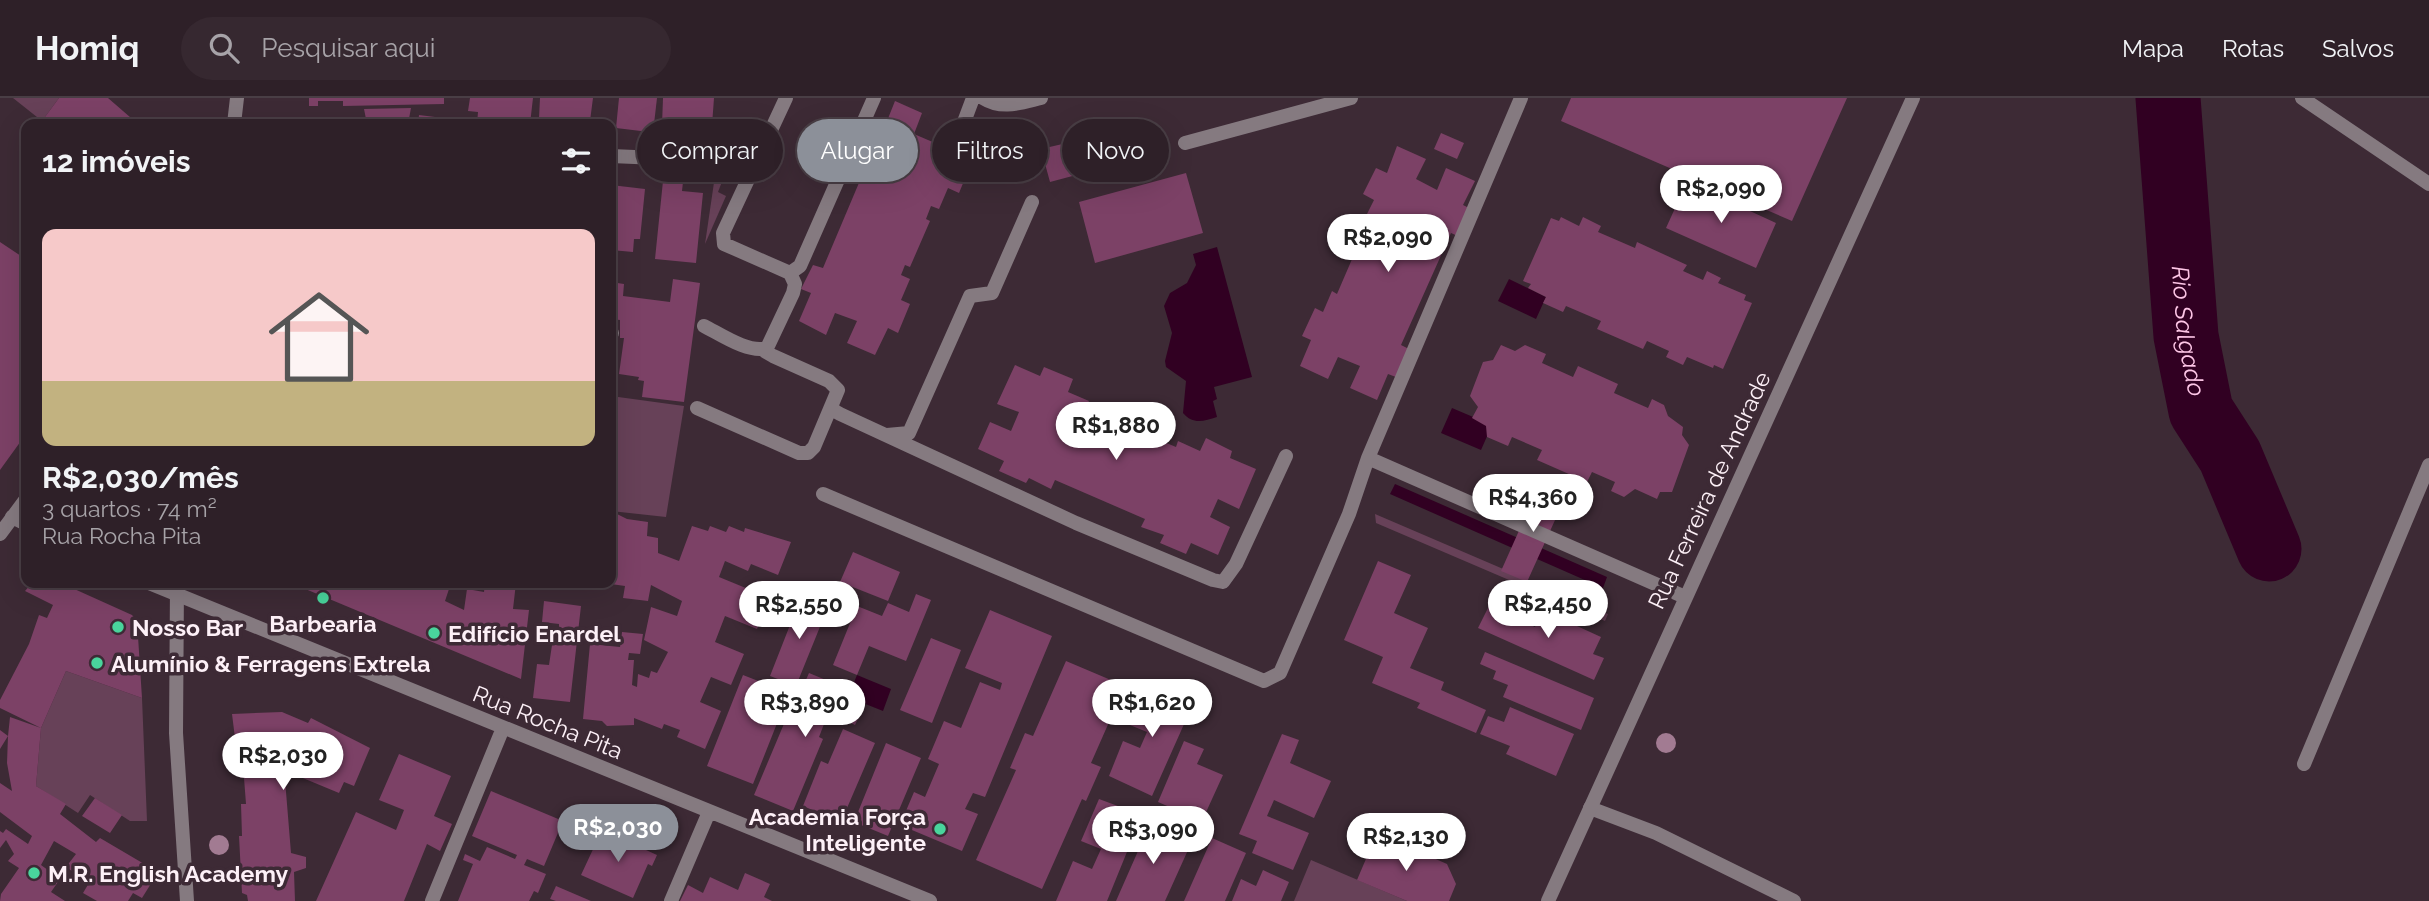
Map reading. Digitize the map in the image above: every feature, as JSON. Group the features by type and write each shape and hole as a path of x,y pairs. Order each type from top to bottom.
{"street":[{"path":"235,119 237,98"},
{"path":"697,408 799,453 808,453 814,447 838,390 835,384 766,352 793,293 795,284 790,273 724,244 723,233 786,98"},
{"path":"790,273 800,266 874,98"},
{"path":"965,119 973,98"},
{"path":"983,98 992,104 1013,106 1041,98"},
{"path":"1185,143 1351,98"},
{"path":"823,494 1264,681 1280,673 1349,514 1368,457 1521,98"},
{"name":"Rua Ferreira de Andrade","path":"1548,901 1913,98"},
{"path":"2302,98 2429,184"},
{"path":"616,156 637,157"},
{"path":"886,435 909,433 970,296 992,293 1032,202"},
{"path":"704,326 750,347 760,350 767,348"},
{"path":"832,404 833,410 840,414 1076,523 1223,582 1236,564 1286,456"},
{"path":"1368,457 1685,597"},
{"path":"2304,764 2429,465"},
{"path":"0,534 21,505"},
{"path":"12,517 21,522"},
{"path":"177,589 176,733 187,901"},
{"name":"Rua Rocha Pita","path":"177,589 503,728 914,898 930,901"},
{"path":"432,901 503,728"},
{"path":"1590,808 1656,833 1794,901"},
{"path":"671,901 709,812"}],"shaded area":[{"path":"13,98 59,98 43,119 39,119"},
{"path":"714,182 722,182 718,192 726,196 705,244"},
{"path":"1217,247 1252,377 1214,387 1217,399 1213,401 1217,417 1195,421 1183,413 1186,381 1166,367 1172,333 1164,306 1170,293 1187,283 1196,265 1193,254"},
{"path":"1509,279 1546,297 1536,319 1498,301"},
{"path":"616,397 684,406 666,517 616,512"},
{"path":"1452,408 1492,425 1481,450 1441,433"},
{"path":"1395,484 1607,577 1603,588 1390,494"},
{"path":"1375,514 1608,614 1605,621 1376,523"},
{"path":"66,671 142,698 147,821 130,821 90,795 78,813 36,786 41,728"},
{"path":"857,675 891,689 883,711 848,697"},
{"path":"1311,860 1407,901 1294,901"}],"building":[{"path":"59,98 108,98 132,119 43,119"},
{"path":"309,98 444,98 444,104 343,106 343,101 318,101 318,106 309,106"},
{"path":"470,98 533,98 531,119 477,119 478,112 468,111"},
{"path":"540,98 593,98 590,119 539,118"},
{"path":"619,98 657,98 655,119 637,119 637,131 616,128"},
{"path":"663,98 714,98 712,119 662,119"},
{"path":"1571,98 1847,98 1792,221 1561,121"},
{"path":"895,101 922,113 918,124 918,119 888,119"},
{"path":"411,108 409,119 366,119 364,109"},
{"path":"419,115 451,119 419,119"},
{"path":"1441,133 1464,143 1457,159 1434,149"},
{"path":"918,136 932,142 932,182 964,182 959,193 948,188 939,209 931,206 926,219 930,221 910,267 905,265 901,275 910,279 901,300 910,304 898,333 888,328 875,355 847,343 857,321 835,313 826,335 799,321 811,293 801,289 813,265 823,268 859,182 918,182"},
{"path":"1062,144 1062,179 1050,182 1048,175 1048,147"},
{"path":"1397,146 1426,159 1416,179 1437,190 1446,168 1475,181 1463,205 1473,210 1462,238 1451,233 1401,345 1413,351 1401,379 1388,374 1377,400 1350,388 1360,366 1338,357 1328,379 1300,366 1311,340 1302,336 1315,308 1323,312 1332,291 1337,294 1368,222 1364,220 1374,200 1363,194 1376,168 1387,173"},
{"path":"1186,173 1203,233 1095,263 1079,202 1153,182 1169,182 1169,178"},
{"path":"663,182 683,182 682,191 703,193 696,263 655,259"},
{"path":"1687,182 1776,223 1756,268 1666,228"},
{"path":"616,186 645,189 640,239 634,239 633,252 616,250"},
{"path":"1561,217 1579,226 1583,217 1601,226 1598,232 1635,248 1637,242 1687,265 1683,271 1703,280 1707,271 1721,278 1718,283 1746,295 1744,300 1752,303 1723,369 1714,365 1713,368 1687,357 1683,365 1666,357 1669,351 1647,341 1643,349 1597,329 1601,321 1566,306 1563,312 1543,303 1546,297 1528,288 1531,284 1523,281 1551,218 1559,221"},
{"path":"0,242 21,256 21,441 0,470"},
{"path":"673,279 700,283 684,402 642,397 644,381 638,380 639,377 619,374 624,338 620,338 620,320 616,320 616,283 624,284 623,296 670,302"},
{"path":"1501,345 1515,351 1525,345 1546,354 1542,363 1573,377 1578,366 1618,384 1614,393 1648,408 1652,399 1664,405 1668,416 1683,427 1682,435 1689,445 1672,492 1660,492 1657,499 1635,489 1624,497 1611,491 1615,482 1592,472 1587,482 1537,460 1542,450 1512,437 1508,446 1487,437 1486,426 1472,418 1478,407 1470,396 1483,362 1493,360"},
{"path":"1015,365 1040,376 1044,367 1073,379 1068,392 1089,401 1085,409 1176,447 1178,441 1200,451 1206,438 1232,451 1230,458 1256,469 1239,509 1218,499 1210,517 1230,527 1218,555 1191,543 1186,554 1160,543 1164,535 1141,527 1145,519 1055,480 1051,489 1029,478 1026,483 999,471 1004,461 978,449 990,422 1011,431 1019,412 997,404"},
{"path":"1539,486 1565,498 1527,582 1501,571"},
{"path":"616,514 627,519 648,522 647,536 658,538 658,553 679,561 692,526 708,531 710,526 726,532 729,526 744,532 745,528 791,542 778,575 751,564 748,571 725,561 719,577 770,598 757,629 725,616 715,642 744,654 731,685 711,677 700,702 721,711 705,749 677,737 680,730 664,724 662,729 634,718 634,725 607,726 602,721 583,719 590,644 620,647 622,632 643,634 640,654 629,653 628,660 634,660 632,685 637,687 638,674 649,678 651,671 657,673 668,652 644,640 651,607 677,616 682,601 651,585 648,601 623,598 625,586 616,585"},
{"path":"853,552 900,572 888,601 840,582"},
{"path":"1378,561 1411,575 1394,613 1428,628 1410,668 1444,682 1441,690 1486,710 1476,733 1417,708 1420,703 1372,683 1383,657 1344,640"},
{"path":"28,588 72,588 132,615 137,621 142,698 66,671 41,728 0,708 0,700 29,644 39,615 47,618 53,605 25,591"},
{"path":"303,588 449,588 445,601 464,610 467,589 484,592 484,588 515,588 513,609 529,610 521,679"},
{"path":"916,594 931,600 906,661 869,646 857,675 833,665 857,606 882,616 888,603 909,612"},
{"path":"801,597 828,607 796,686 770,676"},
{"path":"544,601 581,606 570,702 533,698 537,664 549,665 552,645 537,643 539,627 559,628 559,624 542,622"},
{"path":"1489,606 1535,627 1542,610 1601,637 1593,654 1604,658 1594,680 1478,628"},
{"path":"990,610 1052,636 985,797 973,793 965,809 978,814 962,851 900,825 914,792 925,797 939,764 928,759 944,721 961,728 980,682 1000,690 1002,683 965,668"},
{"path":"931,638 961,650 932,723 900,710"},
{"path":"1485,652 1594,698 1581,730 1503,697 1508,685 1493,679 1496,671 1480,664"},
{"path":"1066,661 1125,686 1091,763 1101,767 1086,801 1082,799 1042,889 976,860 1016,770 1010,768 1025,733 1033,736"},
{"path":"809,673 850,690 847,698 852,691 859,694 856,700 865,704 855,725 839,717 836,724 826,719 819,737 823,739 793,811 754,795 786,719 794,722 799,710 794,707"},
{"path":"743,675 789,693 753,784 707,766"},
{"path":"1147,683 1193,704 1152,796 1109,776 1123,741 1140,748 1147,732 1130,725"},
{"path":"1510,707 1574,734 1556,776 1506,754 1510,746 1480,734 1488,716 1504,722"},
{"path":"282,712 308,723 311,718 370,748 354,786 344,782 339,793 298,776 302,767 283,755 291,853 306,857 306,868 294,872 295,901 248,901 247,895 242,893 239,836 242,836 241,804 246,804 244,778 240,778 232,714"},
{"path":"10,717 41,728 36,786 66,804 60,814 96,842 100,838 151,868 145,878 152,882 142,898 133,893 128,901 97,901 83,893 89,883 66,867 76,854 54,841 41,865 60,879 51,892 65,901 0,901 1,894 19,868 8,861 14,854 6,840 0,848 0,831 3,833 6,829 28,844 32,836 0,812 0,783 12,791 7,763"},
{"path":"843,729 875,743 841,822 803,806 821,761 828,764"},
{"path":"0,730 8,736 0,749"},
{"path":"1282,734 1299,740 1290,763 1331,781 1314,818 1274,800 1267,816 1309,833 1293,870 1252,853 1257,841 1239,834"},
{"path":"1184,741 1204,749 1197,764 1223,775 1202,821 1158,802"},
{"path":"886,743 921,758 888,836 854,822"},
{"path":"399,754 451,776 434,816 452,824 440,851 427,844 404,901 316,901 356,812 396,830 404,810 379,800"},
{"path":"491,791 563,821 544,866 527,859 524,865 546,874 538,893 534,891 529,901 458,901 473,864 463,860 465,854 480,861 487,847 515,859 517,855 472,836"},
{"path":"95,798 122,815 110,833 82,816"},
{"path":"1099,799 1142,815 1107,901 1056,901 1073,861 1092,869 1101,849 1081,841"},
{"path":"1157,808 1169,814 1159,837 1188,850 1165,901 1116,901"},
{"path":"602,830 657,855 652,866 648,864 633,898 581,875"},
{"path":"1377,833 1447,864 1456,884 1449,901 1407,901 1357,880"},
{"path":"1212,838 1246,853 1225,901 1184,901"},
{"path":"1263,870 1289,882 1281,901 1232,901 1241,879 1256,886"},
{"path":"745,873 770,884 764,897 772,901 680,901 688,885 703,893 710,877 738,890"},
{"path":"556,886 591,901 550,899"}],"waterway":[{"name":"Rio Salgado","path":"2168,98 2186,336 2201,411 2230,456 2269,549"}],"place":[{"name":"Barbearia","path":"323,598"},
{"name":"Nosso Bar","path":"118,627"},
{"name":"Edifício Enardel","path":"434,633"},
{"name":"Alumínio & Ferragens Extrela","path":"97,663"},
{"name":"Academia Força Inteligente","path":"940,829"},
{"name":"M.R. English Academy","path":"34,873"}]}
